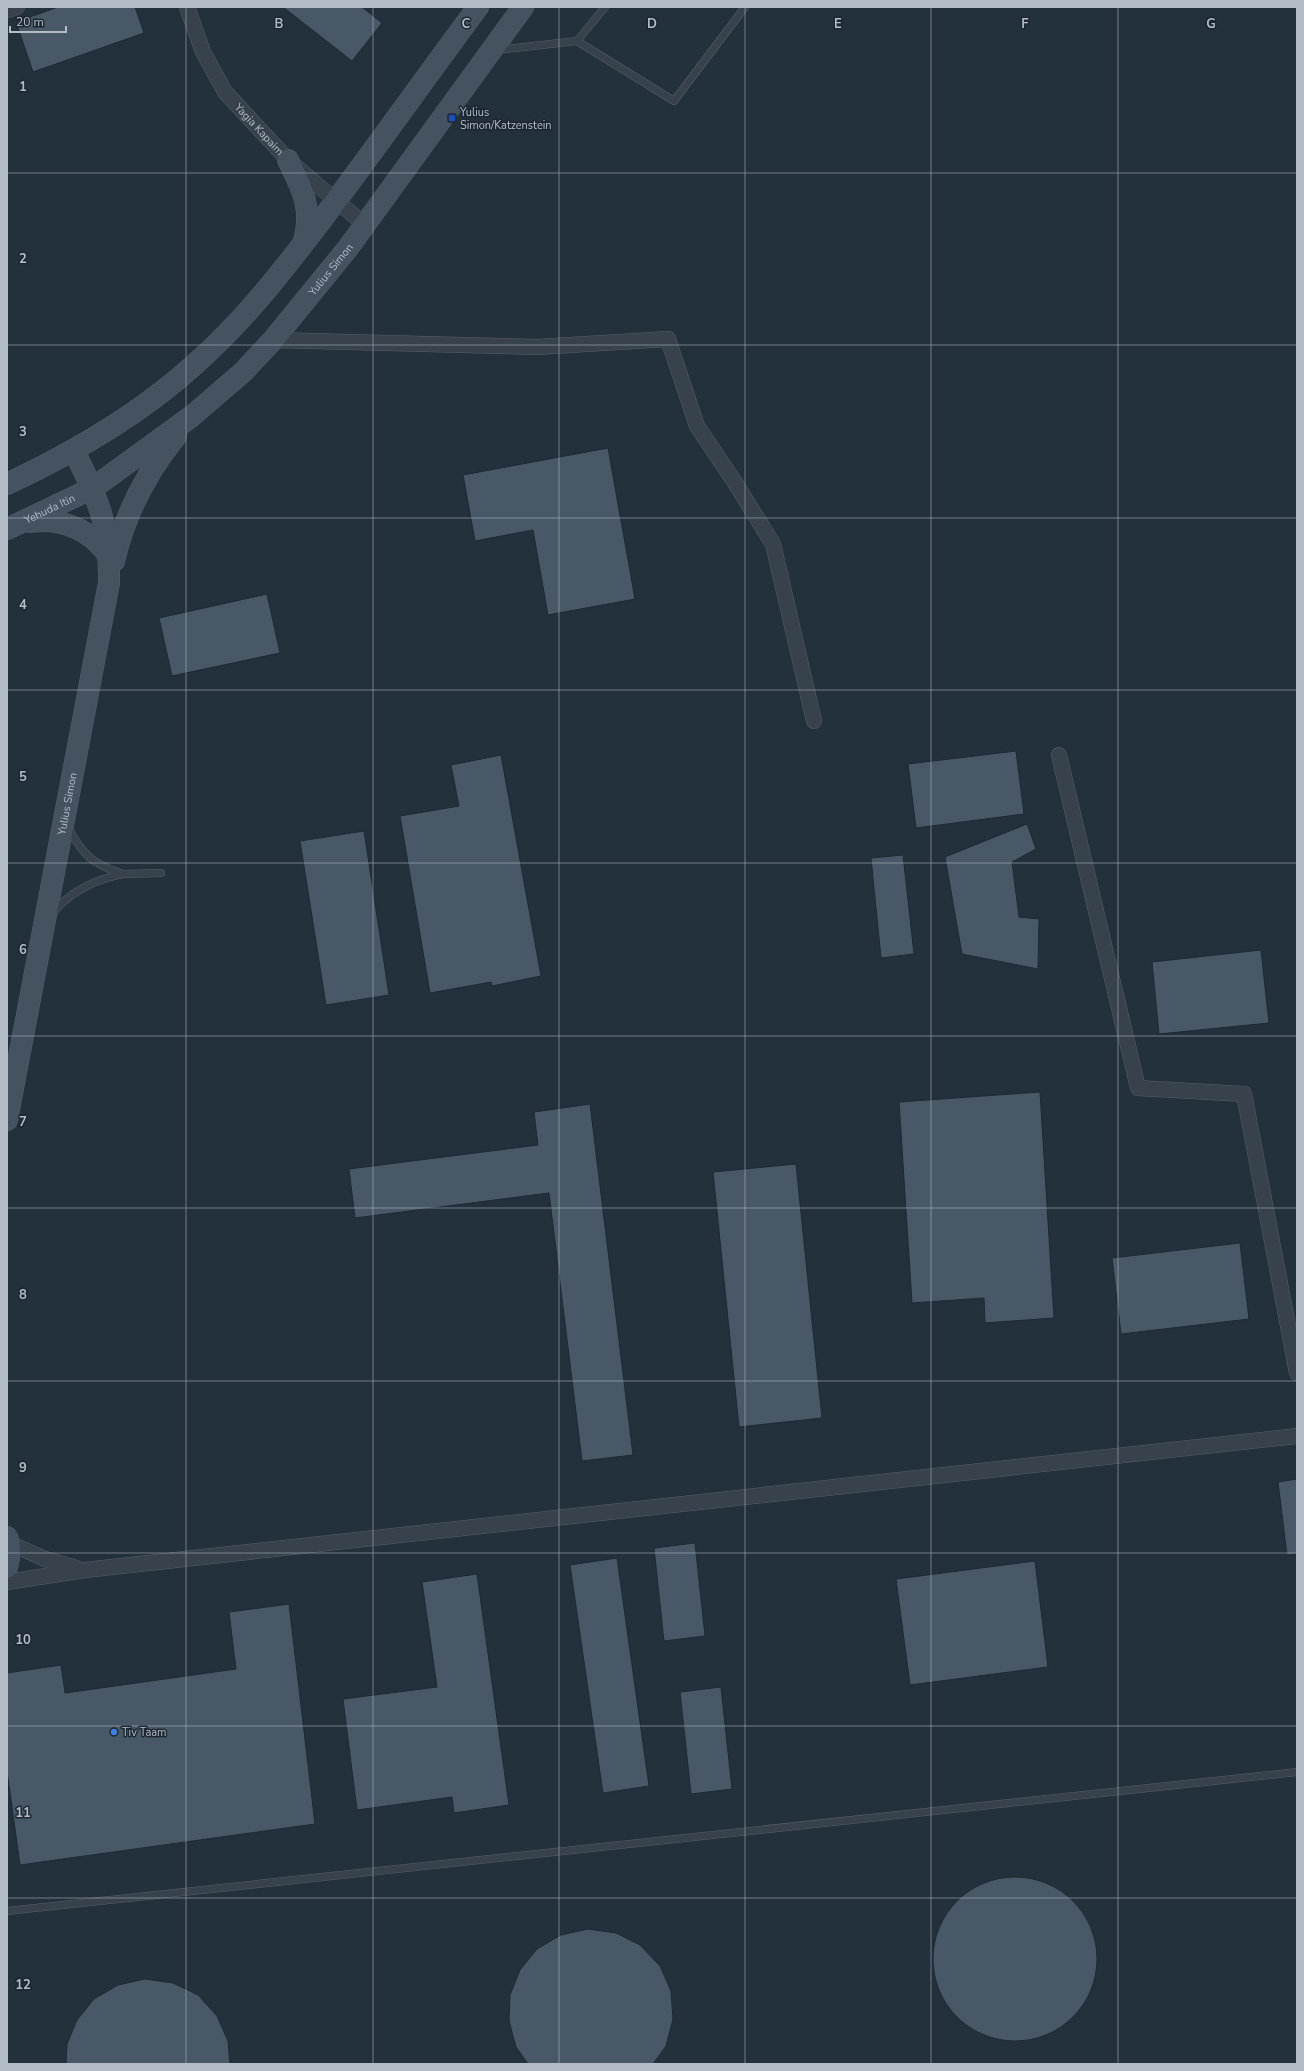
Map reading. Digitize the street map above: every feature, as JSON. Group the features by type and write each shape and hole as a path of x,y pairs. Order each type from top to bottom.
{"street":[{"path":"7,10 17,7"},
{"name":"Yagia Kapaim","path":"187,7 203,52 225,92 288,160 365,225"},
{"path":"7,484 74,451 144,404 193,366 249,311 336,202 478,7"},
{"name":"Yulius Simon","path":"92,488 192,416 243,372 273,340 365,225 523,7"},
{"path":"288,160 302,190 306,204 308,226 304,244"},
{"path":"273,340 538,347 668,339 697,426 734,481 773,544 814,721"},
{"path":"109,583 119,540 133,503 150,472 192,416"},
{"name":"Yulius Simon","path":"7,1120 109,583 110,558 106,528 92,488 74,451"},
{"name":"Yehuda Itin","path":"9,529 92,488"},
{"path":"9,529 31,521 49,520 63,522 95,541 110,558"},
{"path":"1059,755 1138,1088 1244,1094 1297,1373"},
{"path":"7,1582 85,1570 1297,1436"},
{"path":"8,1540 45,1559 85,1570"},
{"path":"7,1568 10,1557 8,1540"}],"lane":[{"path":"577,41 605,7"},
{"path":"491,50 577,41 674,101 745,7"},
{"path":"65,821 78,843 97,865 123,874"},
{"path":"44,925 57,908 73,893 94,882 123,874 161,873"},
{"path":"7,1911 1297,1772"}],"building":[{"path":"58,7 135,7 144,33 33,72 16,22"},
{"path":"283,7 362,7 382,23 352,61"},
{"path":"608,448 635,599 548,615 533,530 475,541 463,475"},
{"path":"267,594 280,653 172,676 159,618"},
{"path":"1016,751 1024,814 916,828 908,764"},
{"path":"501,755 541,976 492,986 491,982 430,993 400,816 459,806 451,765"},
{"path":"1027,824 1036,849 1012,862 1019,917 1039,919 1038,969 962,954 945,857"},
{"path":"364,831 389,995 326,1005 300,841"},
{"path":"903,855 914,954 881,958 871,858"},
{"path":"1261,950 1269,1023 1159,1034 1152,962"},
{"path":"1040,1092 1054,1318 985,1323 984,1298 912,1303 899,1102"},
{"path":"590,1104 633,1455 582,1461 549,1193 355,1218 349,1169 538,1145 534,1112"},
{"path":"796,1164 822,1418 739,1427 713,1172"},
{"path":"1240,1243 1249,1319 1121,1334 1112,1258"},
{"path":"1297,1479 1297,1554 1287,1555 1278,1482"},
{"path":"695,1543 705,1636 664,1641 654,1548"},
{"path":"617,1558 649,1786 603,1793 570,1565"},
{"path":"1035,1561 1048,1667 910,1685 896,1579"},
{"path":"477,1574 509,1805 454,1813 452,1797 357,1810 343,1699 437,1687 422,1582"},
{"name":"Tiv Taam","path":"289,1604 315,1824 20,1865 7,1771 7,1673 61,1665 65,1693 236,1669 229,1612"},
{"path":"721,1687 732,1789 691,1794 680,1692"},
{"path":"1015,1877 1046,1883 1073,1901 1091,1928 1097,1959 1091,1990 1073,2017 1046,2035 1015,2041 984,2035 957,2017 939,1990 933,1959 939,1928 957,1901 984,1883"},
{"path":"588,1929 616,1933 640,1945 660,1966 671,1991 673,2019 666,2046 653,2064 528,2064 516,2047 509,2021 510,1995 520,1970 537,1949 561,1935"},
{"path":"145,1979 173,1983 198,1995 217,2016 228,2041 230,2064 66,2064 67,2044 77,2020 94,1999 118,1985"}],"place":[{"name":"Yulius Simon/Katzenstein","path":"452,118"},
{"name":"Tiv Taam","path":"114,1732"}]}
